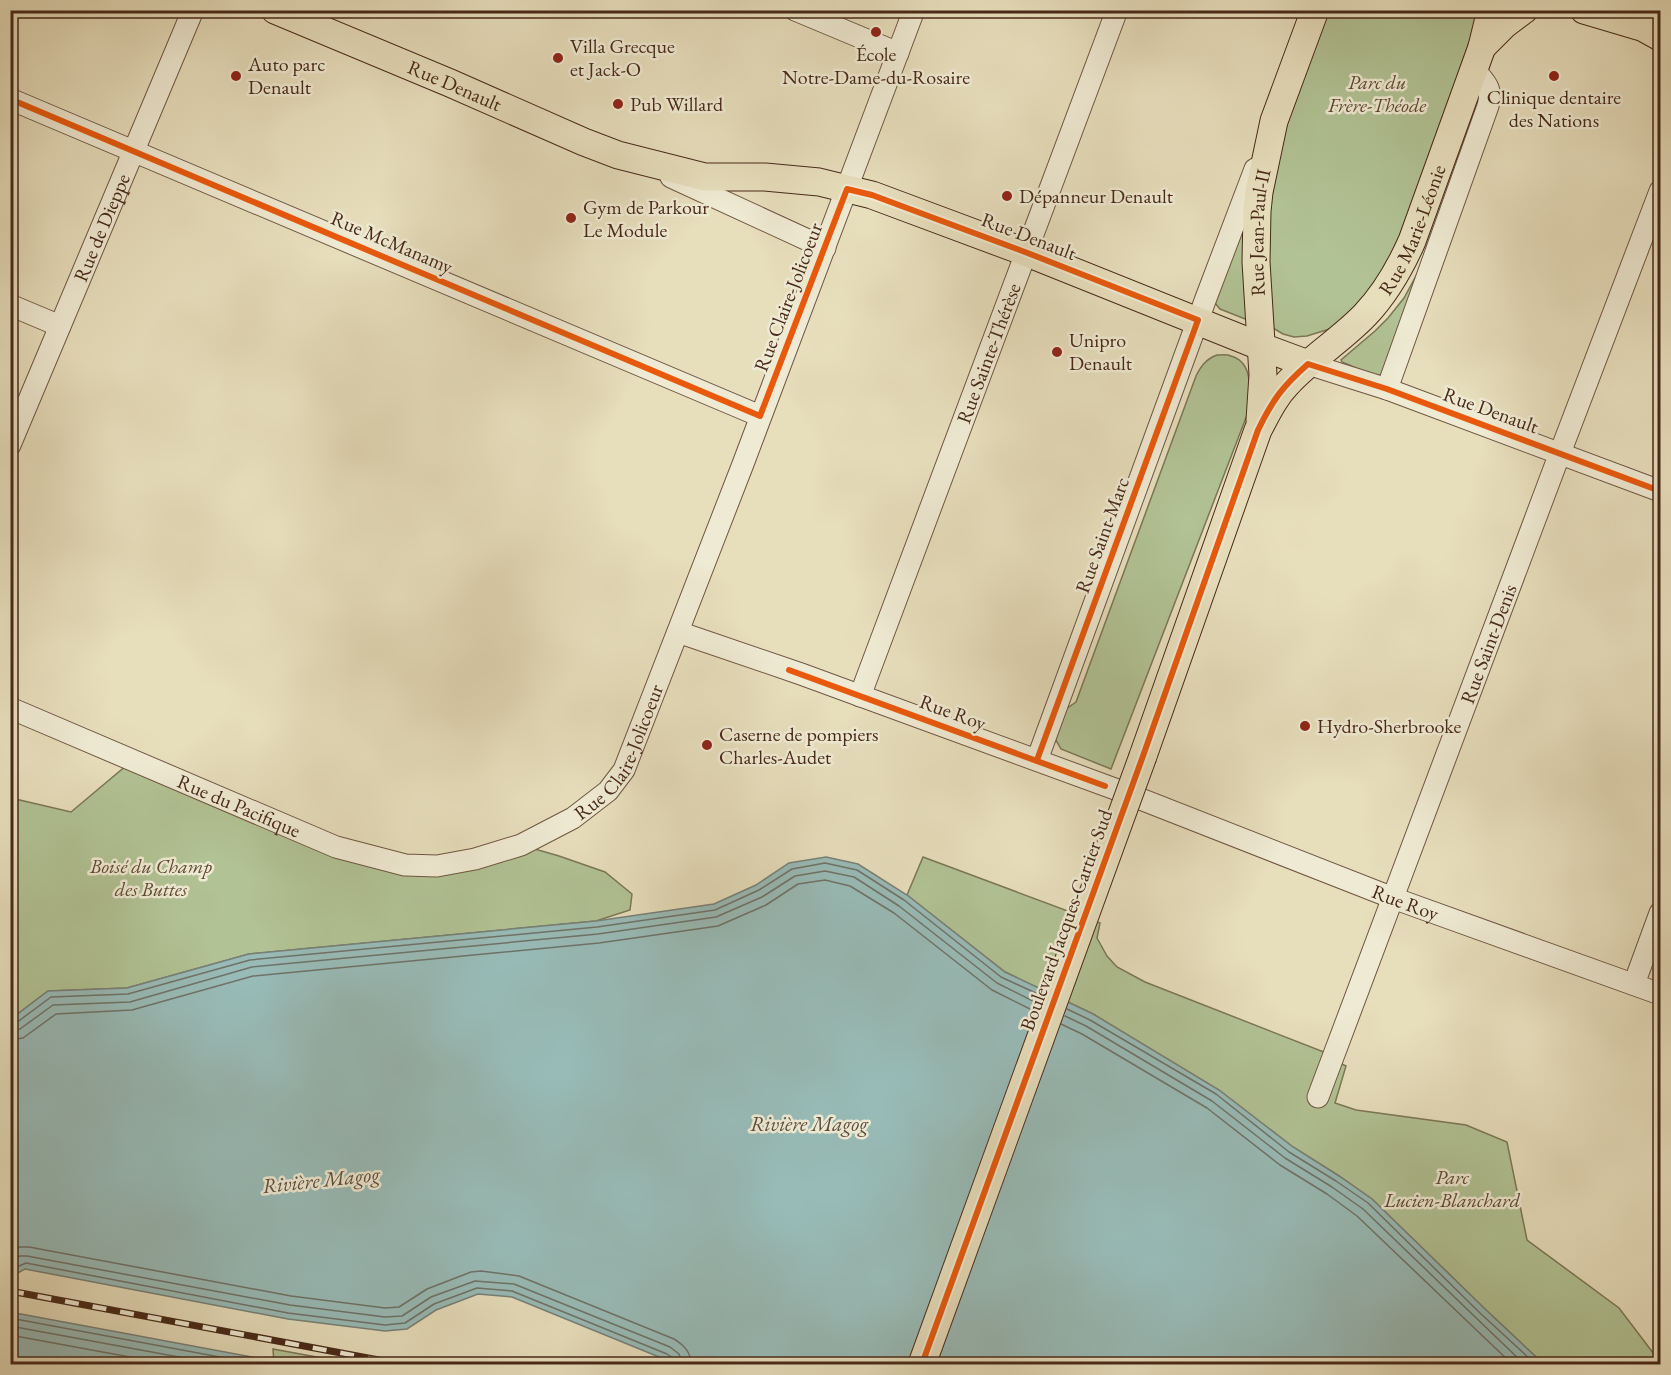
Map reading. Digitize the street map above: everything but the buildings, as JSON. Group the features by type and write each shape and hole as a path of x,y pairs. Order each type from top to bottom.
{"main road":[{"name":"Rue Denault","path":"275,10 584,142 635,160 705,177 765,177 819,182 872,195 1025,252 1308,364"},
{"name":"Rue Jean-Paul-II","path":"1262,347 1256,262 1259,192 1274,121 1315,10"},
{"name":"Rue Marie-Léonie","path":"1308,364 1364,316 1380,298 1403,261 1478,58 1491,10"},
{"path":"1478,58 1504,25 1524,10"},
{"path":"1584,10 1649,31"},
{"path":"1613,10 1649,31"},
{"name":"Boulevard Jacques-Cartier Sud","path":"1258,430 1263,375 1262,347"},
{"name":"Boulevard Jacques-Cartier Sud","path":"922,1365 1143,756 1258,430 1271,405 1287,383 1308,364"}],"street":[{"name":"Rue de Dieppe","path":"10,446 193,10"},
{"path":"795,10 898,53"},
{"name":"Rue Claire-Jolicoeur","path":"475,859 521,845 573,818 608,791 624,770 914,10"},
{"name":"Rue Sainte-Thérèse","path":"860,696 1117,10"},
{"name":"Rue Marie-Léonie","path":"1387,389 1491,96 1478,58"},
{"name":"Rue McManamy","path":"10,99 760,416"},
{"name":"Rue Jean-Paul-II","path":"1198,320 1274,121"},
{"name":"Rue Denault","path":"635,160 825,248"},
{"name":"Rue Saint-Denis","path":"1318,1097 1660,190"},
{"path":"10,305 60,326"},
{"name":"Rue Saint-Marc","path":"1037,760 1198,320"},
{"name":"Rue Denault","path":"1308,364 1387,389 1660,491"},
{"name":"Rue Roy","path":"678,632 1037,760 1393,898 1660,994"},
{"name":"Rue du Pacifique","path":"10,708 336,847 405,865 437,866 475,859"},
{"path":"1634,984 1660,913"}],"green space":[{"name":"Parc du Frère-Théode","path":"1328,11 1486,11 1408,226 1379,283 1336,327 1307,336 1294,337 1273,328 1261,236 1278,149"},
{"path":"1246,212 1250,321 1220,309 1215,303"},
{"path":"1417,274 1383,373 1375,376 1342,362 1341,360 1388,318 1404,298"},
{"path":"1217,355 1229,355 1239,360 1248,373 1247,415 1111,769 1061,749 1054,737 1063,711 1076,702 1196,376 1204,363"},
{"name":"Boisé du Champ des Buttes","path":"133,760 405,865 521,845 559,856 605,872 632,894 630,910 596,921 249,954 127,988 48,991 11,1019 11,798 71,812"},
{"name":"Parc Lucien-Blanchard","path":"923,857 1100,923 1097,938 1107,956 1117,967 1145,982 1334,1056 1333,1060 1346,1066 1335,1103 1356,1110 1466,1125 1507,1142 1527,1240 1619,1308 1660,1364 1538,1364 1536,1357 1372,1199 1293,1147 1219,1090 1093,1014 1005,972 907,895"},
{"path":"273,1349 355,1364 274,1364"}],"water":[{"name":"Rivière Magog","path":"826,857 858,864 907,895 1005,972 1093,1014 1219,1090 1293,1147 1372,1199 1536,1357 1538,1364 672,1364 512,1297 478,1294 436,1310 407,1329 385,1331 288,1319 25,1269 14,1275 11,1284 11,1019 48,991 127,988 249,954 596,921 714,904 756,885 789,863"},
{"path":"10,1312 273,1361 274,1364 11,1364"}],"railway":[{"path":"10,1291 400,1364"}],"cycle path":[{"path":"10,99 760,416 847,189 872,195 1025,252 1198,320 1037,760"},
{"path":"922,1364 1143,756 1258,430 1285,386 1308,364 1387,389 1660,491"},
{"path":"789,670 1105,786"}],"place":[{"name":"École Notre-Dame-du-Rosaire","path":"876,32"},
{"name":"Villa Grecque et Jack-O","path":"558,58"},
{"name":"Auto parc Denault","path":"236,76"},
{"name":"Clinique dentaire des Nations","path":"1554,76"},
{"name":"Pub Willard","path":"618,104"},
{"name":"Dépanneur Denault","path":"1007,196"},
{"name":"Gym de Parkour Le Module","path":"571,218"},
{"name":"Unipro Denault","path":"1057,352"},
{"name":"Hydro-Sherbrooke","path":"1305,726"},
{"name":"Caserne de pompiers Charles-Audet","path":"707,745"}]}
